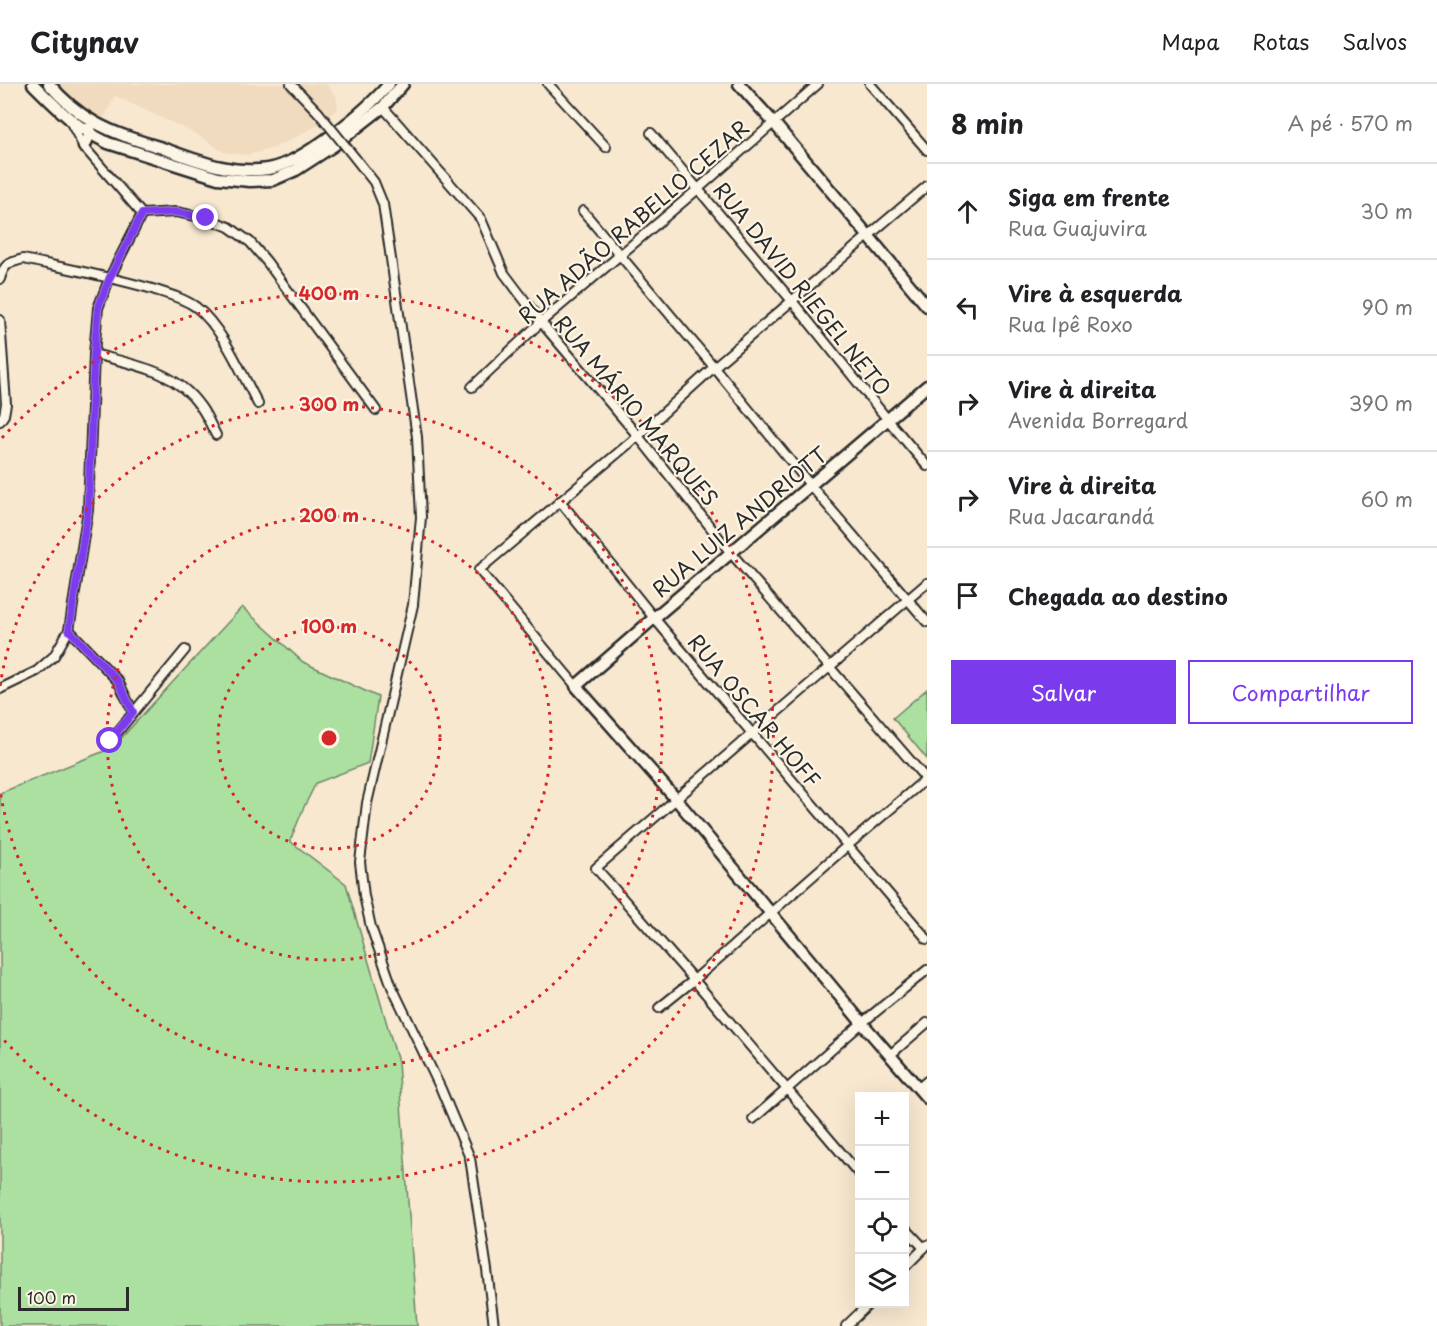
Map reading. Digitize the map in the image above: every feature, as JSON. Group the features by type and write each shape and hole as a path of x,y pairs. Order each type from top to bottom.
{"street":[{"path":"33,84 73,115 123,136 218,167 249,171 269,169 290,162 327,139 376,99 389,84"},
{"path":"49,84 90,134 218,178 250,181 273,180 296,170 333,146 383,107 403,84"},
{"path":"291,84 318,112 374,182 383,204 417,437 421,517 413,605 367,803 360,862 370,927 392,987 441,1089 470,1158 494,1326"},
{"path":"548,84 606,147"},
{"path":"739,84 927,306"},
{"name":"RUA ADÃO RABELLO CEZAR","path":"472,387 541,322 818,84"},
{"path":"870,84 927,150"},
{"path":"59,96 63,105 89,127 90,134 84,147"},
{"name":"RUA MÁRIO MARQUES","path":"383,107 481,219 504,273 541,322 638,436 731,553 927,779"},
{"path":"73,115 84,147 142,214"},
{"name":"RUA DAVID RIEGEL NETO","path":"651,133 927,466"},
{"path":"927,186 479,570 576,686 676,799 862,1023 890,1055 923,1085 927,1098"},
{"path":"583,211 811,486 927,621"},
{"path":"142,214 176,212 206,218 229,227 250,242 376,410"},
{"path":"0,689 37,670 54,656 69,630 88,510 98,308 110,277 142,214"},
{"path":"0,279 9,262 23,259 110,277 173,296 195,307 209,321 223,339 258,404"},
{"path":"0,320 6,404 0,421"},
{"path":"94,354 154,371 173,380 200,406 216,435"},
{"name":"RUA LUIZ ANDRIOTT","path":"576,686 927,386"},
{"name":"RUA OSCAR HOFF","path":"560,501 654,618 927,939"},
{"path":"855,1168 596,868 927,583"},
{"path":"69,630 118,681 133,712"},
{"path":"110,741 185,650"},
{"path":"659,1008 927,779"},
{"path":"753,1119 862,1023 927,970"},
{"path":"890,1055 927,1023"},
{"path":"909,1232 925,1247 909,1263"},
{"path":"846,1326 865,1308"}],"shaded area":[{"path":"59,84 326,84 336,95 338,109 315,127 274,148 247,155 223,152 200,136 115,96 104,118 86,111"}],"green space":[{"path":"242,607 303,662 378,697 368,763 316,783 290,841 346,884 398,1062 417,1326 0,1326 0,793 112,748"},
{"path":"927,689 927,759 893,718"}],"route":[{"path":"110,741 133,712 118,681 69,630 88,510 98,308 110,277 142,214 176,212 206,218"}]}
